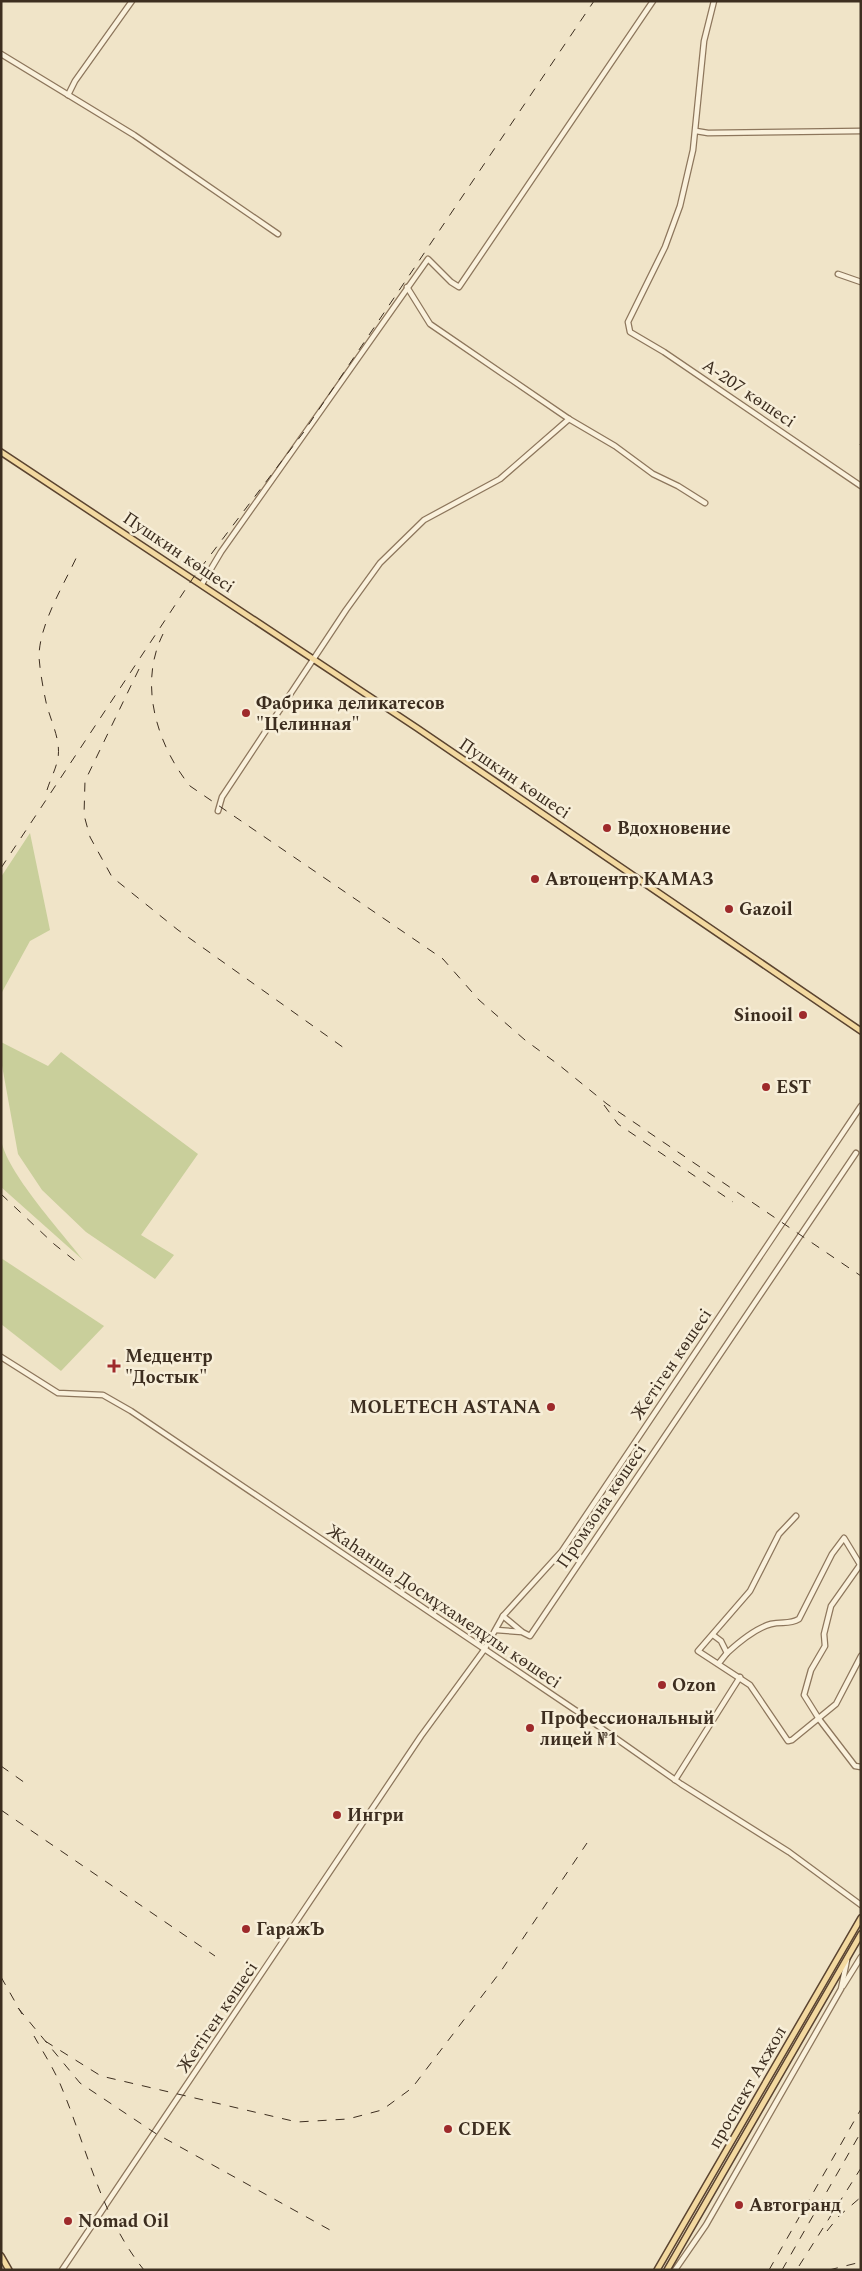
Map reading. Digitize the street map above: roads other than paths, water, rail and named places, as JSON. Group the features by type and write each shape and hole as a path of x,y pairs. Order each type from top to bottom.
{"main road":[{"name":"Пушкин көшесі","path":"1,452 202,584 861,1031"},
{"name":"проспект Акжол","path":"656,2270 861,1918"},
{"name":"проспект Акжол","path":"667,2270 861,1934"},
{"path":"741,2125 749,2129"},
{"path":"1,2256 9,2270"}],"street":[{"path":"68,95 75,81 132,1"},
{"path":"202,584 220,552 428,259 451,282 459,287 653,1"},
{"path":"714,1 704,41 696,131 708,133 861,131"},
{"path":"1,54 134,135 278,234"},
{"name":"А-207 көшесі","path":"696,131 683,194 671,231 628,322 630,332 664,352 861,486"},
{"path":"838,274 861,282"},
{"path":"407,287 430,324 653,474 705,503"},
{"path":"218,811 222,797 346,610 380,563 424,520 500,479 569,419"},
{"name":"Жетіген көшесі","path":"62,2270 422,1736 484,1650 503,1616 562,1552 861,1106"},
{"name":"Промзона көшесі","path":"522,1632 530,1636 537,1626 856,1153"},
{"name":"Жаһанша Досмұхамедұлы көшесі","path":"1,1357 58,1393 103,1395 117,1403 675,1780 788,1852 861,1905"},
{"path":"796,1516 779,1534 750,1591 698,1651 750,1685 784,1739 788,1741 819,1719 840,1698 854,1665 861,1656"},
{"path":"719,1663 738,1643 768,1626 789,1624 799,1619 832,1554 844,1538 861,1566 831,1606 824,1634 825,1646 811,1670 804,1695 819,1719 855,1766 861,1767"},
{"path":"856,1558 861,1553"},
{"path":"503,1616 522,1632"},
{"path":"496,1630 522,1632"},
{"path":"713,1635 721,1641 727,1653"},
{"path":"675,1780 740,1677"},
{"path":"841,1989 848,1955"},
{"path":"675,2270 706,2225 861,1957"}],"railway":[{"path":"1,868 193,578 303,433 594,1"},
{"path":"47,790 59,751 43,685 39,657 40,644 48,618 78,554"},
{"path":"163,634 156,653 152,673 155,713 160,733 168,752 190,786 443,959 479,1000 525,1040 607,1104 861,1276"},
{"path":"139,669 85,781 84,815 90,837 112,877 178,930 344,1048"},
{"path":"604,1105 618,1124 733,1202"},
{"path":"1,1194 54,1244 79,1264"},
{"path":"1,1766 28,1785"},
{"path":"1,1810 215,1956"},
{"path":"45,2041 101,2076 297,2122 348,2119 382,2110 412,2088 501,1971 587,1843"},
{"path":"1,1977 22,2014"},
{"path":"18,2008 80,2083 155,2133 330,2230"},
{"path":"34,2036 61,2086 106,2205 129,2249 144,2270"},
{"path":"769,2270 861,2109"},
{"path":"782,2270 861,2132"},
{"path":"799,2266 861,2168"},
{"path":"827,2231 839,2216 861,2197"},
{"path":"829,2270 861,2262"}],"place":[{"name":"Фабрика деликатесов \"Целинная\"","path":"246,713"},
{"name":"Вдохновение","path":"607,828"},
{"name":"Автоцентр КАМАЗ","path":"535,879"},
{"name":"Gazoil","path":"729,909"},
{"name":"Sinooil","path":"803,1015"},
{"name":"EST","path":"766,1087"},
{"name":"Медцентр \"Достык\"","path":"114,1366"},
{"name":"MOLETECH ASTANA","path":"551,1407"},
{"name":"Ozon","path":"662,1685"},
{"name":"Профессиональный лицей №1","path":"530,1728"},
{"name":"Ингри","path":"337,1815"},
{"name":"ГаражЪ","path":"246,1929"},
{"name":"CDEK","path":"448,2129"},
{"name":"Автогранд","path":"739,2205"},
{"name":"Nomad Oil","path":"68,2221"}]}
